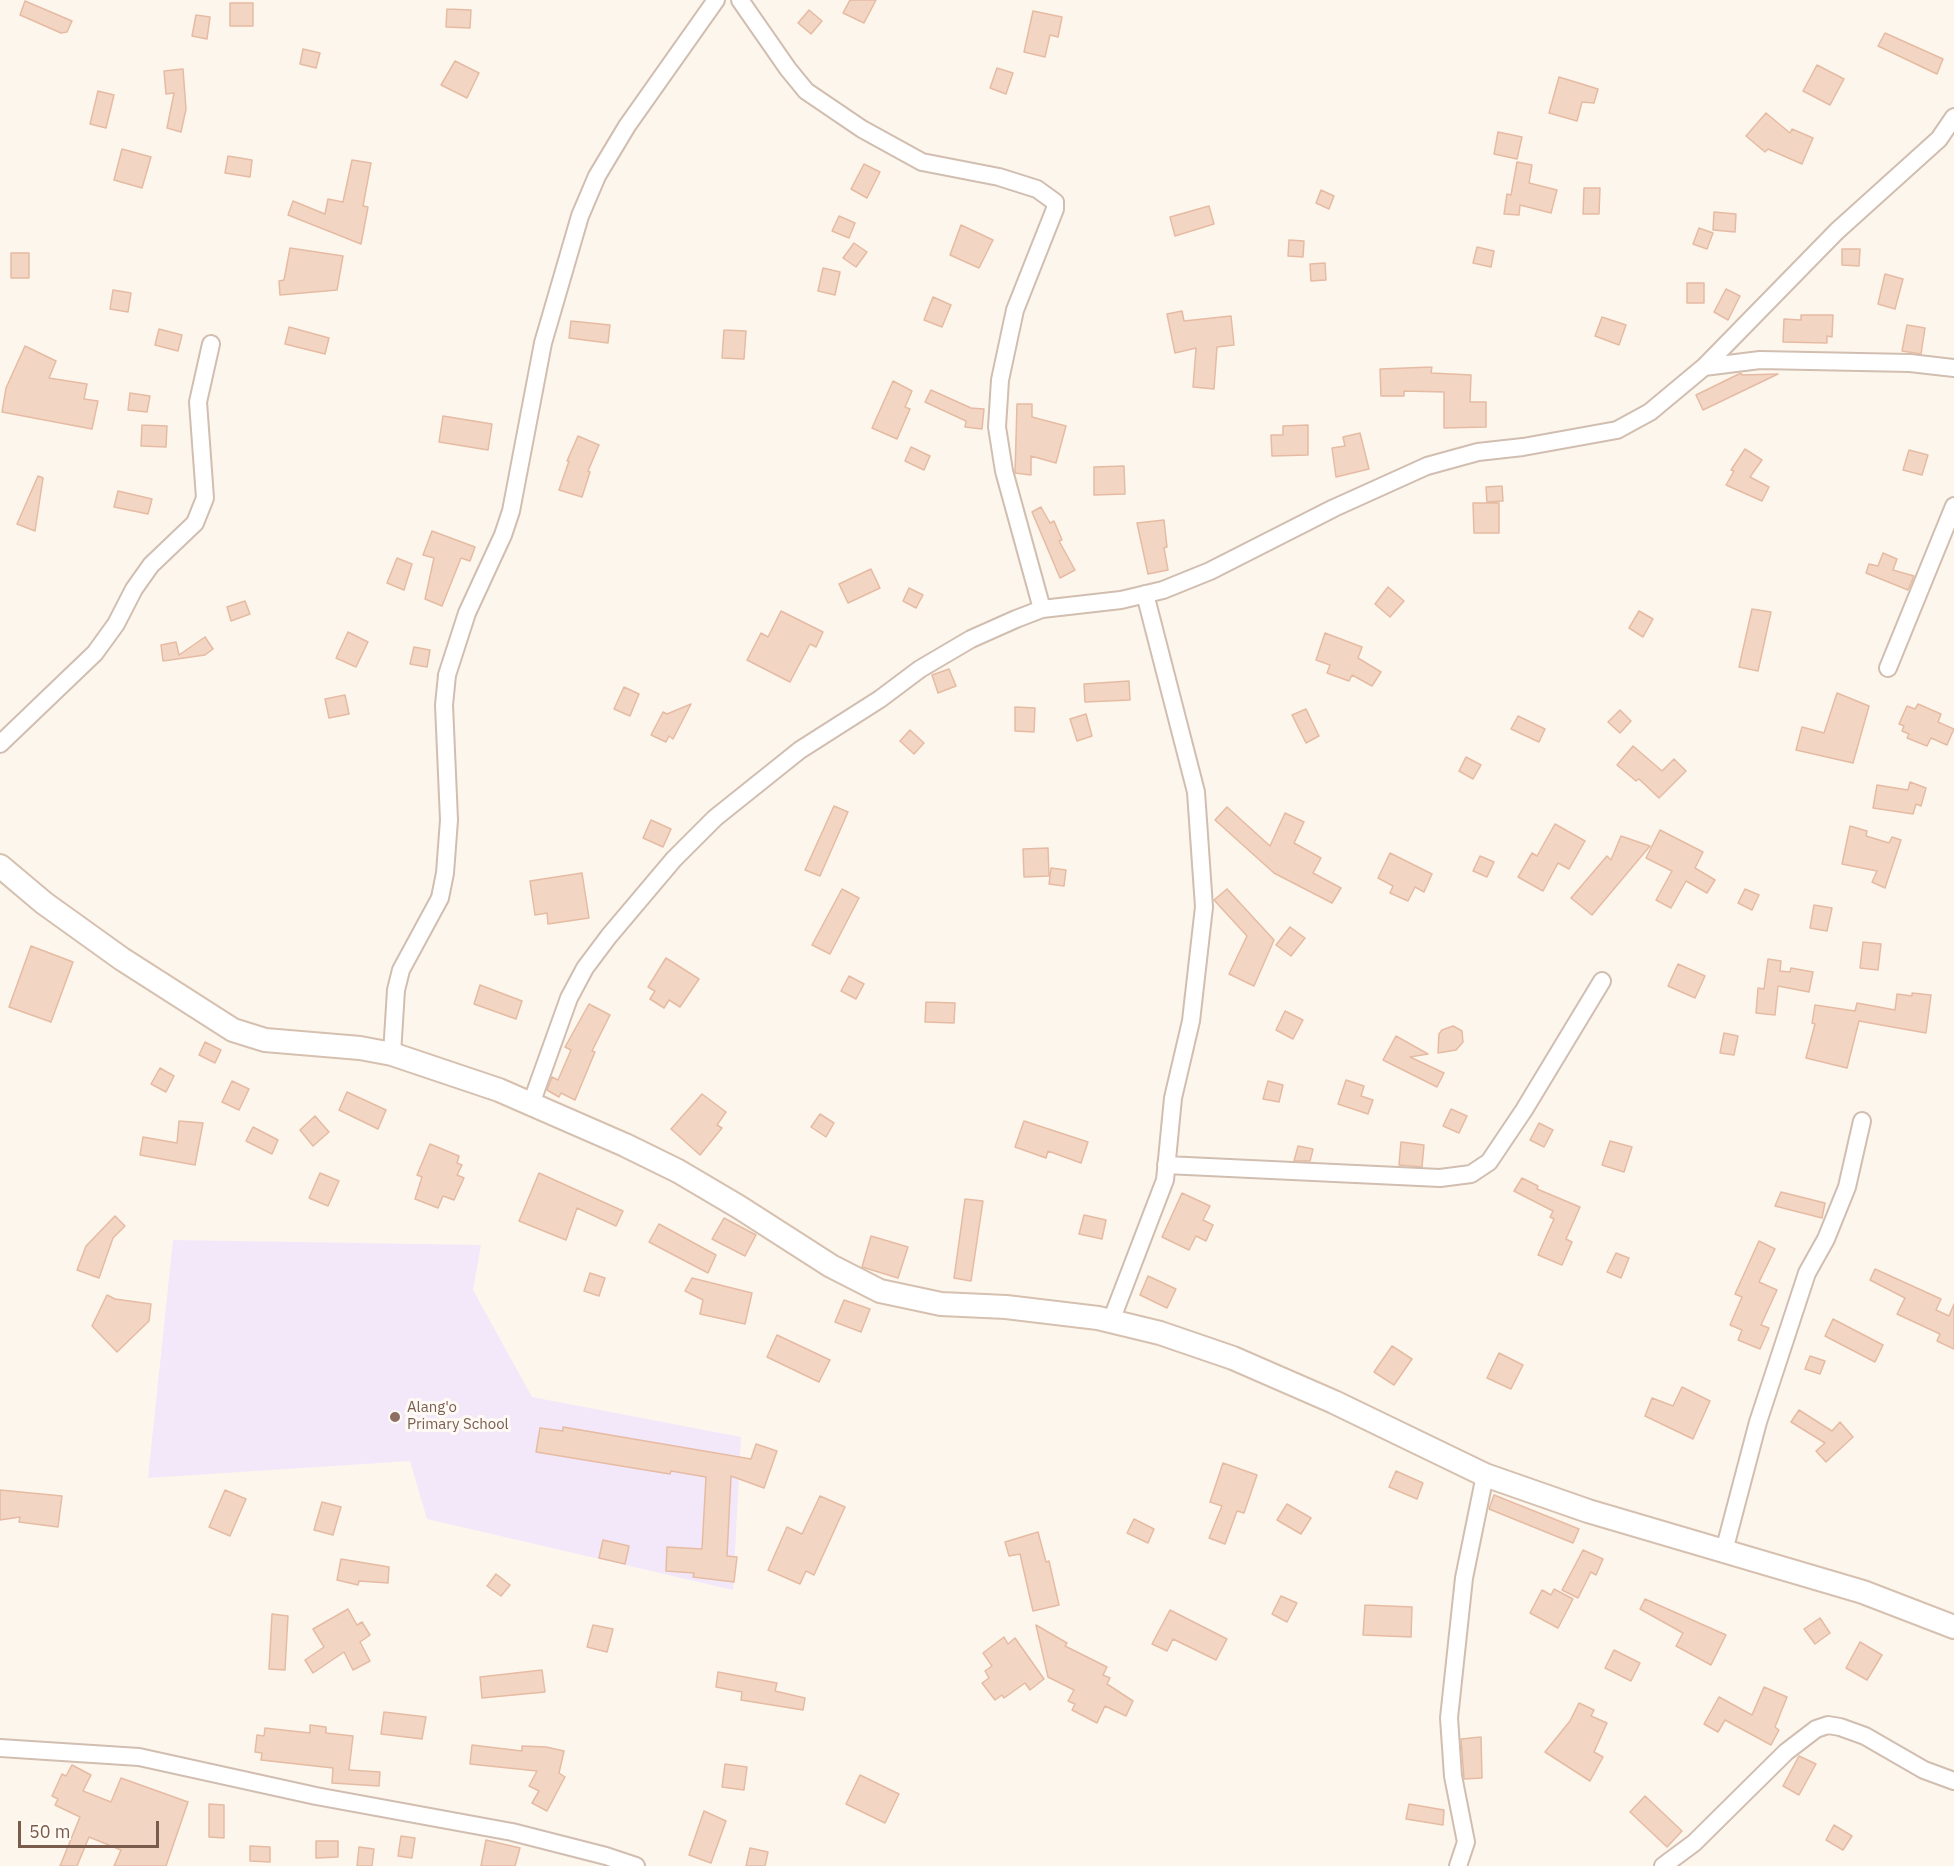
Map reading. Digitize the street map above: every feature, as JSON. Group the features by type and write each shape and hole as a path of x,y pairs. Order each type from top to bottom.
{"street":[{"path":"392,1054 395,1001 401,970 440,898 445,873 449,820 444,705 447,675 467,613 503,535 511,511 543,343 580,216 597,176 627,126 716,0"},
{"path":"740,0 806,91 862,129 922,162 999,177 1037,189 1056,202 1016,310 1000,380 997,427 1004,471 1042,609"},
{"path":"531,1104 556,1028 585,968 609,936 667,868 716,818 800,750 880,699 920,669 970,639 1042,609 1163,590 1210,571 1334,508 1427,466 1478,452 1534,446 1617,430 1650,412 1704,368 1837,231 1939,139 1954,117"},
{"path":"0,744 95,653 116,624 134,589 151,565 199,517 205,498 198,402 211,344"},
{"path":"1704,368 1760,360 1910,363 1954,368"},
{"path":"1888,668 1954,506"},
{"path":"1111,1321 1154,1215 1165,1180 1173,1098 1191,1021 1204,907 1196,792 1145,594"},
{"path":"0,866 44,903 122,959 233,1030 265,1040 349,1047 392,1054 531,1104 678,1171 740,1207 831,1266 880,1292 942,1304 1006,1307 1111,1321 1160,1333 1233,1358 1334,1402 1485,1475 1588,1510 1863,1592 1954,1628"},
{"path":"1166,1164 1440,1178 1471,1174 1489,1162 1602,981"},
{"path":"1724,1551 1758,1422 1807,1273 1839,1211 1847,1187 1862,1120"},
{"path":"1458,1866 1466,1842 1453,1776 1449,1718 1464,1578 1485,1475"},
{"path":"1663,1866 1694,1843 1786,1752 1815,1729 1828,1725 1840,1726 1865,1736 1924,1770 1954,1781"},
{"path":"0,1748 139,1757 316,1797 512,1832 636,1866"}],"shaded area":[{"name":"Alang'o Primary School","path":"173,1240 481,1245 473,1290 532,1397 741,1437 733,1590 427,1519 410,1461 148,1478"}],"building":[{"path":"850,0 876,0 864,23 843,13"},
{"path":"25,1 72,21 67,32 61,33 20,15"},
{"path":"230,3 253,3 253,26 230,26"},
{"path":"447,9 471,10 470,28 446,27"},
{"path":"809,10 822,21 811,34 798,23"},
{"path":"1033,11 1062,17 1058,37 1050,35 1045,57 1024,52"},
{"path":"196,15 210,17 207,39 192,36"},
{"path":"1885,33 1943,59 1937,74 1878,46"},
{"path":"303,49 320,53 316,68 300,64"},
{"path":"455,61 479,73 467,98 441,85"},
{"path":"1817,65 1844,79 1830,105 1803,91"},
{"path":"997,68 1013,73 1006,94 990,88"},
{"path":"183,69 186,109 181,132 167,128 174,93 166,94 164,71"},
{"path":"1559,77 1598,89 1594,103 1582,102 1577,121 1549,113"},
{"path":"98,91 114,95 106,128 90,124"},
{"path":"1766,113 1790,133 1792,129 1813,138 1802,164 1768,149 1765,152 1746,136"},
{"path":"1498,132 1522,137 1517,159 1494,154"},
{"path":"122,149 151,157 142,188 114,180"},
{"path":"228,156 252,160 250,177 225,173"},
{"path":"352,160 371,163 363,206 368,207 361,244 288,215 293,201 325,214 328,199 343,202"},
{"path":"1517,162 1532,165 1529,183 1557,190 1551,213 1520,205 1519,215 1504,214 1507,194 1511,195"},
{"path":"864,164 880,172 867,198 851,189"},
{"path":"1584,188 1600,188 1599,214 1583,214"},
{"path":"1321,190 1334,196 1329,209 1316,203"},
{"path":"1209,206 1214,224 1175,236 1170,217"},
{"path":"1714,212 1736,214 1735,232 1713,230"},
{"path":"839,216 855,223 849,238 832,231"},
{"path":"961,225 993,240 979,268 950,255"},
{"path":"1699,228 1713,233 1707,249 1693,244"},
{"path":"1289,240 1304,241 1303,257 1288,256"},
{"path":"854,243 867,252 856,267 843,258"},
{"path":"1477,247 1494,251 1491,267 1473,263"},
{"path":"290,248 343,256 337,290 280,295 279,281 284,280"},
{"path":"1842,249 1860,249 1859,266 1842,265"},
{"path":"11,253 29,253 29,278 11,278"},
{"path":"1325,263 1326,280 1311,281 1310,264"},
{"path":"823,268 840,272 835,295 818,291"},
{"path":"1885,274 1903,279 1895,309 1878,304"},
{"path":"1687,283 1704,283 1704,303 1687,303"},
{"path":"1726,289 1740,296 1728,320 1714,312"},
{"path":"113,290 131,293 128,312 110,309"},
{"path":"933,297 951,305 942,327 924,320"},
{"path":"1182,311 1184,321 1231,316 1234,345 1217,347 1214,389 1193,387 1196,348 1175,353 1167,314"},
{"path":"1801,315 1833,315 1832,337 1827,336 1827,343 1783,342 1784,319 1801,320"},
{"path":"1602,317 1626,325 1619,345 1595,336"},
{"path":"571,321 610,325 608,343 569,338"},
{"path":"1907,325 1925,328 1921,354 1902,351"},
{"path":"289,327 329,338 325,354 285,344"},
{"path":"159,329 182,335 178,351 155,345"},
{"path":"724,330 746,331 744,359 722,358"},
{"path":"25,346 56,361 49,378 87,384 84,399 98,401 92,429 2,412 6,388"},
{"path":"1432,367 1431,373 1471,375 1470,402 1486,402 1486,427 1444,428 1444,392 1404,391 1404,396 1381,396 1380,369"},
{"path":"1741,373 1742,375 1778,374 1703,410 1696,395"},
{"path":"893,381 912,391 905,407 910,409 897,439 872,428"},
{"path":"931,390 971,408 984,409 982,429 965,427 966,421 925,402"},
{"path":"130,393 150,396 147,412 128,410"},
{"path":"1017,404 1032,404 1032,417 1066,426 1056,463 1031,456 1031,475 1015,473"},
{"path":"443,416 492,424 488,450 439,442"},
{"path":"142,425 167,426 166,447 141,446"},
{"path":"1308,425 1308,455 1272,456 1271,435 1283,435 1283,426"},
{"path":"1360,433 1369,469 1336,477 1332,448 1345,446 1343,437"},
{"path":"578,436 599,445 588,471 590,472 582,497 559,490 569,461 567,461"},
{"path":"911,447 930,456 924,470 905,461"},
{"path":"1745,449 1762,460 1750,477 1769,487 1762,501 1726,485 1734,471 1731,470"},
{"path":"1909,450 1928,455 1922,475 1903,470"},
{"path":"1124,466 1125,494 1094,495 1094,467"},
{"path":"38,476 43,478 35,531 17,524"},
{"path":"1502,486 1503,501 1487,502 1486,487"},
{"path":"118,491 152,499 148,514 114,507"},
{"path":"1473,503 1499,503 1499,533 1474,533"},
{"path":"1041,507 1050,523 1054,521 1062,540 1059,541 1075,570 1060,578 1032,512"},
{"path":"1164,520 1167,547 1164,548 1168,570 1148,574 1137,523"},
{"path":"432,531 475,547 470,561 461,558 442,606 425,599 434,558 423,555"},
{"path":"1883,553 1897,559 1893,570 1914,576 1908,590 1866,573 1869,564 1878,566"},
{"path":"397,558 412,564 404,590 387,583"},
{"path":"871,569 880,588 848,603 839,584"},
{"path":"1388,587 1404,601 1390,617 1375,604"},
{"path":"909,588 923,595 916,608 903,601"},
{"path":"245,601 250,614 231,621 227,607"},
{"path":"1752,609 1771,612 1758,671 1739,667"},
{"path":"781,611 823,632 816,647 810,644 790,682 747,660 761,633 768,637"},
{"path":"1639,611 1653,619 1643,637 1629,628"},
{"path":"348,632 368,642 356,667 336,658"},
{"path":"1325,633 1362,647 1358,658 1381,672 1372,686 1352,675 1349,681 1327,673 1330,665 1316,660"},
{"path":"205,637 213,649 205,655 163,661 161,645 176,642 179,655"},
{"path":"414,647 430,650 427,667 410,664"},
{"path":"949,669 956,686 938,693 932,675"},
{"path":"1129,681 1130,700 1085,702 1084,684"},
{"path":"624,687 639,694 630,716 614,709"},
{"path":"1837,693 1869,706 1853,763 1796,750 1802,727 1824,733"},
{"path":"345,695 349,714 329,718 325,699"},
{"path":"691,704 673,739 669,736 666,742 651,735 663,712 667,714"},
{"path":"1918,704 1941,714 1938,722 1954,729 1947,745 1931,738 1927,746 1907,738 1909,734 1902,731 1904,726 1899,724 1907,706 1915,709"},
{"path":"1015,707 1035,708 1034,732 1015,731"},
{"path":"1306,709 1319,736 1306,743 1292,715"},
{"path":"1620,710 1631,721 1620,733 1608,722"},
{"path":"1086,714 1092,736 1077,741 1070,719"},
{"path":"1518,716 1545,729 1539,742 1511,729"},
{"path":"910,730 924,743 914,754 900,741"},
{"path":"1633,746 1662,771 1674,759 1686,771 1659,798 1639,779 1636,781 1617,765"},
{"path":"1466,757 1481,765 1473,779 1459,771"},
{"path":"1910,782 1926,788 1921,806 1916,804 1913,814 1873,808 1877,785 1908,790"},
{"path":"834,806 848,812 820,876 805,870"},
{"path":"1227,807 1270,846 1285,813 1304,822 1294,843 1321,858 1313,873 1341,888 1332,903 1274,873 1215,820"},
{"path":"651,820 671,829 663,847 643,838"},
{"path":"1555,824 1585,841 1569,869 1558,863 1543,891 1518,877 1532,853 1537,856"},
{"path":"1850,826 1867,831 1866,836 1889,843 1892,837 1901,840 1885,888 1872,882 1877,871 1842,864"},
{"path":"1660,830 1703,852 1695,868 1715,880 1707,893 1686,881 1671,908 1656,900 1672,871 1646,858"},
{"path":"1621,836 1650,846 1592,915 1571,898 1607,856 1611,860"},
{"path":"1048,848 1049,876 1024,877 1023,849"},
{"path":"1390,853 1432,874 1424,892 1415,887 1408,901 1390,893 1393,886 1378,878"},
{"path":"1480,856 1494,862 1487,877 1473,871"},
{"path":"1051,868 1066,870 1064,886 1049,884"},
{"path":"582,873 589,918 548,924 547,913 535,915 530,881"},
{"path":"842,889 859,898 830,954 812,945"},
{"path":"1227,889 1274,940 1254,986 1229,974 1247,936 1214,900"},
{"path":"1745,889 1759,895 1752,910 1738,903"},
{"path":"1814,905 1832,908 1827,931 1810,928"},
{"path":"1290,927 1305,938 1291,956 1276,945"},
{"path":"1863,942 1881,944 1878,970 1860,968"},
{"path":"31,946 73,962 51,1022 9,1007"},
{"path":"666,958 699,979 680,1007 669,1000 664,1008 650,999 655,991 648,987"},
{"path":"1768,959 1781,961 1780,971 1790,972 1791,968 1813,972 1809,992 1778,986 1775,1015 1756,1013 1758,988 1764,989"},
{"path":"1678,964 1705,976 1695,998 1668,986"},
{"path":"849,976 864,984 856,999 841,991"},
{"path":"480,985 522,1001 516,1019 474,1004"},
{"path":"1912,993 1931,995 1926,1033 1859,1021 1847,1068 1806,1058 1815,1024 1812,1023 1815,1005 1855,1011 1857,1003 1895,1010 1897,994 1912,996"},
{"path":"926,1002 955,1003 954,1023 925,1022"},
{"path":"589,1004 610,1015 592,1051 595,1052 575,1100 561,1093 559,1097 547,1090 552,1077 558,1080 571,1050 565,1047"},
{"path":"1285,1011 1303,1020 1293,1039 1276,1030"},
{"path":"1453,1026 1462,1031 1463,1042 1456,1050 1438,1053 1439,1034 1442,1030"},
{"path":"1724,1033 1738,1036 1734,1055 1720,1053"},
{"path":"1396,1036 1428,1054 1410,1057 1444,1073 1437,1087 1383,1060"},
{"path":"205,1042 221,1050 215,1063 199,1055"},
{"path":"160,1068 174,1076 166,1092 151,1084"},
{"path":"1346,1080 1364,1086 1361,1096 1373,1100 1368,1114 1338,1104"},
{"path":"232,1081 249,1089 239,1110 222,1102"},
{"path":"1268,1081 1283,1085 1279,1102 1263,1099"},
{"path":"347,1092 386,1110 378,1129 339,1110"},
{"path":"702,1094 726,1112 717,1125 722,1128 700,1155 671,1129"},
{"path":"1451,1109 1467,1116 1459,1133 1443,1126"},
{"path":"820,1114 834,1123 826,1137 811,1127"},
{"path":"315,1116 329,1132 313,1146 300,1130"},
{"path":"179,1121 203,1123 195,1165 140,1155 143,1137 177,1143"},
{"path":"1024,1121 1088,1142 1081,1163 1048,1151 1046,1158 1015,1147"},
{"path":"1539,1123 1553,1130 1544,1147 1530,1140"},
{"path":"253,1127 278,1140 272,1154 246,1141"},
{"path":"1610,1141 1632,1147 1624,1172 1602,1165"},
{"path":"1401,1142 1424,1145 1422,1167 1399,1165"},
{"path":"430,1144 459,1156 457,1163 462,1165 457,1175 464,1178 454,1200 443,1196 438,1208 415,1199 422,1177 417,1175"},
{"path":"1298,1146 1313,1149 1310,1161 1294,1161"},
{"path":"320,1173 339,1181 328,1206 309,1198"},
{"path":"539,1173 623,1211 616,1226 577,1208 566,1240 519,1221"},
{"path":"1522,1178 1538,1186 1537,1189 1580,1207 1566,1239 1572,1242 1562,1265 1538,1255 1554,1219 1550,1217 1553,1211 1514,1191"},
{"path":"1781,1192 1825,1203 1822,1218 1775,1206"},
{"path":"1182,1193 1210,1206 1203,1220 1213,1225 1206,1241 1196,1236 1189,1250 1162,1237"},
{"path":"965,1199 983,1201 971,1281 954,1278"},
{"path":"1084,1215 1106,1220 1102,1239 1079,1234"},
{"path":"115,1216 125,1226 113,1238 99,1278 77,1270 86,1246"},
{"path":"724,1218 756,1235 745,1256 712,1239"},
{"path":"659,1224 716,1255 708,1273 649,1242"},
{"path":"871,1236 908,1247 898,1278 862,1267"},
{"path":"1759,1241 1775,1249 1759,1282 1777,1290 1761,1325 1769,1328 1760,1349 1738,1340 1742,1330 1730,1325 1742,1297 1735,1294"},
{"path":"1616,1253 1629,1258 1621,1278 1607,1272"},
{"path":"1875,1269 1941,1299 1936,1310 1949,1316 1954,1304 1954,1349 1937,1341 1940,1334 1897,1314 1905,1298 1870,1280"},
{"path":"590,1273 605,1278 599,1296 584,1291"},
{"path":"1148,1276 1176,1289 1167,1308 1140,1295"},
{"path":"692,1278 752,1293 745,1324 700,1314 703,1300 685,1291"},
{"path":"107,1295 115,1299 151,1304 149,1321 117,1352 92,1326"},
{"path":"844,1300 870,1309 861,1332 835,1322"},
{"path":"1833,1319 1883,1345 1875,1362 1825,1336"},
{"path":"777,1335 830,1360 819,1382 767,1357"},
{"path":"1392,1346 1412,1359 1394,1385 1374,1372"},
{"path":"1499,1353 1523,1365 1511,1389 1487,1378"},
{"path":"1810,1356 1825,1361 1820,1374 1805,1369"},
{"path":"1682,1387 1710,1401 1693,1439 1645,1416 1652,1398 1673,1406"},
{"path":"1799,1410 1832,1431 1840,1422 1853,1437 1826,1462 1816,1451 1825,1443 1791,1422"},
{"path":"563,1427 751,1459 756,1444 777,1451 764,1488 731,1476 727,1556 737,1557 734,1582 693,1577 694,1573 666,1571 667,1547 702,1549 706,1477 671,1471 670,1474 536,1452 540,1428 563,1431"},
{"path":"1223,1463 1257,1475 1244,1513 1237,1511 1225,1544 1209,1538 1222,1506 1210,1502"},
{"path":"1396,1471 1423,1483 1417,1499 1389,1487"},
{"path":"0,1490 62,1496 58,1527 19,1522 20,1517 0,1520"},
{"path":"225,1490 246,1499 230,1536 209,1527"},
{"path":"1494,1495 1579,1529 1573,1543 1489,1509"},
{"path":"820,1496 845,1507 814,1575 806,1571 800,1584 768,1570 787,1527 802,1534"},
{"path":"322,1502 341,1507 333,1535 314,1530"},
{"path":"1287,1504 1311,1518 1301,1534 1277,1520"},
{"path":"1134,1519 1154,1529 1148,1543 1127,1533"},
{"path":"1038,1532 1046,1562 1049,1561 1059,1605 1033,1611 1020,1554 1009,1556 1005,1542"},
{"path":"603,1540 629,1546 625,1564 599,1558"},
{"path":"1583,1550 1603,1559 1596,1575 1591,1572 1578,1598 1562,1590"},
{"path":"341,1559 389,1567 388,1583 359,1581 358,1585 337,1580"},
{"path":"496,1574 510,1585 501,1596 487,1586"},
{"path":"1554,1589 1573,1599 1558,1628 1530,1613 1542,1590 1551,1595"},
{"path":"1281,1596 1297,1603 1287,1622 1272,1614"},
{"path":"1645,1599 1726,1635 1711,1665 1676,1646 1683,1633 1640,1609"},
{"path":"1365,1605 1412,1607 1411,1637 1363,1635"},
{"path":"348,1609 357,1625 362,1622 370,1635 360,1642 370,1661 353,1670 344,1652 313,1673 305,1660 324,1647 313,1629"},
{"path":"1170,1610 1227,1639 1216,1660 1173,1639 1167,1651 1152,1644"},
{"path":"272,1614 288,1616 285,1670 269,1669"},
{"path":"1820,1618 1830,1633 1815,1644 1804,1629"},
{"path":"593,1625 613,1629 607,1652 587,1647"},
{"path":"1036,1625 1067,1643 1065,1646 1107,1667 1103,1675 1110,1678 1107,1684 1133,1701 1126,1716 1105,1706 1097,1723 1072,1710 1075,1704 1068,1701 1074,1690 1048,1677"},
{"path":"1004,1637 1008,1644 1015,1638 1044,1679 1030,1690 1025,1683 1004,1698 1002,1695 995,1700 982,1683 989,1678 985,1671 992,1666 983,1653"},
{"path":"1860,1642 1882,1655 1867,1680 1846,1668"},
{"path":"1614,1650 1640,1663 1631,1681 1605,1668"},
{"path":"542,1670 545,1692 482,1698 480,1677"},
{"path":"718,1672 777,1683 775,1691 805,1698 803,1710 741,1700 742,1692 716,1687"},
{"path":"1764,1687 1787,1697 1775,1727 1779,1730 1771,1745 1725,1720 1718,1732 1704,1724 1719,1697 1752,1715"},
{"path":"1579,1703 1594,1710 1591,1716 1607,1723 1594,1752 1603,1757 1590,1781 1545,1752 1570,1721"},
{"path":"384,1712 426,1717 422,1739 381,1734"},
{"path":"310,1725 326,1727 326,1733 353,1736 349,1770 380,1772 379,1786 332,1783 333,1768 261,1760 262,1753 255,1752 257,1735 264,1736 265,1728 310,1733"},
{"path":"1481,1737 1482,1778 1464,1779 1461,1739"},
{"path":"472,1745 522,1751 522,1746 546,1747 564,1751 559,1773 565,1777 547,1811 532,1803 539,1791 529,1786 537,1771 470,1764"},
{"path":"1799,1756 1816,1764 1799,1795 1783,1786"},
{"path":"725,1764 747,1767 744,1790 722,1787"},
{"path":"72,1765 91,1775 83,1791 111,1802 121,1778 188,1802 166,1866 114,1866 121,1850 89,1837 77,1866 60,1866 80,1817 55,1805 58,1799 52,1796 62,1774 66,1776"},
{"path":"860,1775 899,1794 885,1823 846,1804"},
{"path":"1645,1796 1682,1831 1667,1847 1630,1812"},
{"path":"209,1804 224,1805 224,1838 209,1837"},
{"path":"1409,1804 1444,1810 1443,1825 1406,1819"},
{"path":"704,1811 726,1821 711,1863 689,1855"},
{"path":"1834,1825 1852,1836 1843,1850 1826,1840"},
{"path":"401,1836 415,1838 412,1858 398,1856"},
{"path":"486,1840 520,1848 515,1866 481,1866"},
{"path":"316,1841 338,1841 338,1857 316,1858"},
{"path":"250,1846 270,1847 270,1862 250,1861"},
{"path":"359,1847 374,1849 372,1866 357,1866"},
{"path":"750,1848 768,1852 765,1866 746,1866"}],"place":[{"name":"Alang'o Primary School","path":"395,1417"}]}
